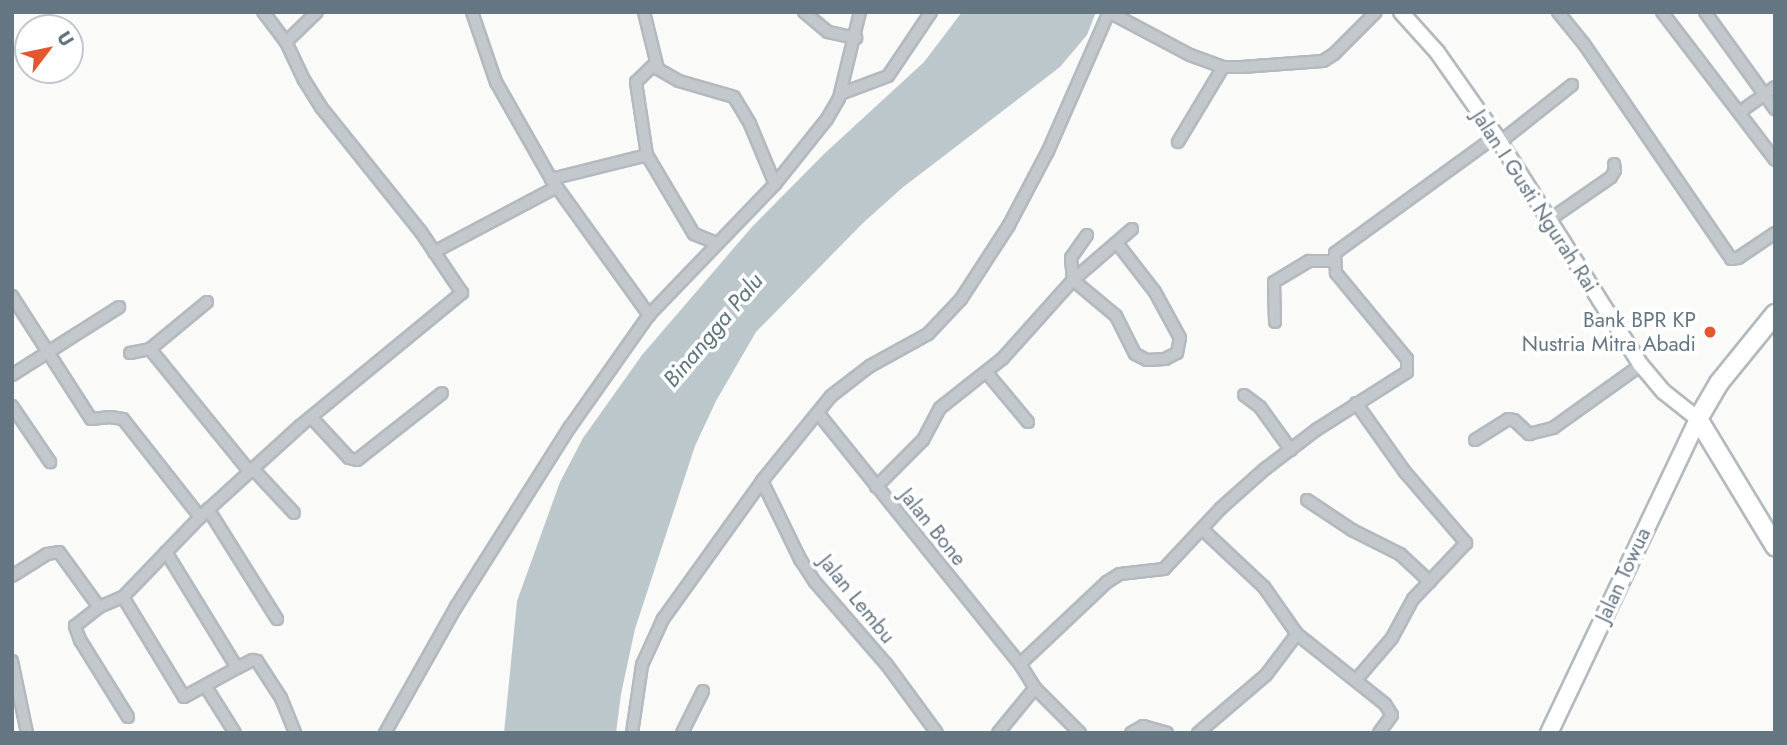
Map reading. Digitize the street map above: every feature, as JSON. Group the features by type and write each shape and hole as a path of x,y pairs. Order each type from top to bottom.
{"highway":[{"path":"1775,314 1719,383 1698,418 1775,546"}],"main road":[{"name":"Jalan I Gusti Ngurah Rai","path":"1401,12 1437,52 1498,139 1641,365 1664,392 1698,418"},
{"name":"Jalan Towua","path":"1549,733 1698,418"}],"street":[{"path":"128,717 75,631 77,623 99,607 123,597 204,513 251,470 462,293 434,252 321,107 304,80 286,42 263,12"},
{"path":"286,42 317,12"},
{"path":"472,12 496,82 554,183 649,315"},
{"path":"644,12 656,63 665,75 734,97 750,124 775,184"},
{"path":"804,12 828,32 856,38"},
{"path":"385,733 456,607 541,472 649,315 775,184 813,140 841,94 860,12"},
{"path":"841,94 888,76 931,12"},
{"path":"632,733 642,665 654,635 694,573 762,481 844,385 870,366 928,334 961,299 1009,225 1048,151 1109,12 1190,55 1223,67 1323,61 1334,54 1376,12"},
{"path":"1558,12 1584,44 1731,259 1738,258 1775,233"},
{"path":"1662,12 1775,160"},
{"path":"1705,12 1775,109"},
{"path":"656,63 636,82 647,155 694,234 716,243"},
{"path":"1178,142 1223,67"},
{"path":"1020,664 1107,582 1120,574 1164,569 1221,508 1291,450 1356,403 1404,375 1409,369 1407,359 1336,273 1333,261 1338,247 1498,139 1572,85"},
{"path":"1740,113 1775,88"},
{"path":"434,252 554,183 647,155"},
{"path":"1549,220 1611,177 1615,170 1614,164"},
{"path":"876,487 923,440 940,408 987,373 1073,280 1132,229"},
{"path":"1087,235 1071,258 1073,280 1116,316 1135,354 1147,360 1165,359 1177,353 1180,338 1155,292 1117,243"},
{"path":"1275,321 1274,282 1309,261 1333,261"},
{"path":"12,296 91,419 110,416 123,419 204,513 277,619"},
{"path":"130,353 150,349 207,302"},
{"path":"12,375 119,307"},
{"path":"150,349 251,470 294,513"},
{"path":"1475,440 1508,419 1514,420 1529,434 1553,428 1641,365"},
{"path":"987,373 1028,422"},
{"path":"311,417 349,458 357,460 442,393"},
{"path":"1244,395 1260,407 1291,450"},
{"path":"1356,403 1405,472 1465,541 1413,599 1392,638 1356,680"},
{"path":"12,406 50,462"},
{"name":"Jalan Bone","path":"818,413 1020,664 1035,688 1080,733"},
{"name":"Jalan Lembu","path":"762,481 800,559 815,582 895,675 937,733"},
{"path":"1307,500 1352,530 1400,554 1430,582"},
{"path":"1202,529 1264,587 1297,634 1391,711 1392,715 1379,733"},
{"path":"12,576 47,554 58,552 99,607"},
{"path":"166,552 237,668"},
{"path":"123,597 184,697 253,660 261,664 290,715 295,733"},
{"path":"1198,733 1266,675 1297,634"},
{"path":"12,661 17,706 27,733"},
{"path":"206,687 235,733"},
{"path":"999,733 1035,688"},
{"path":"682,733 703,691"},
{"path":"1131,733 1143,726 1167,733"}],"water":[{"name":"Binangga Palu","path":"962,12 1096,12 1087,35 1060,67 902,188 863,223 756,332 716,401 695,446 635,629 616,733 504,733 517,601 560,482 583,438 642,355 751,228 824,154 924,62"}],"place":[{"name":"Bank BPR KP Nustria Mitra Abadi","path":"1710,332"}]}
